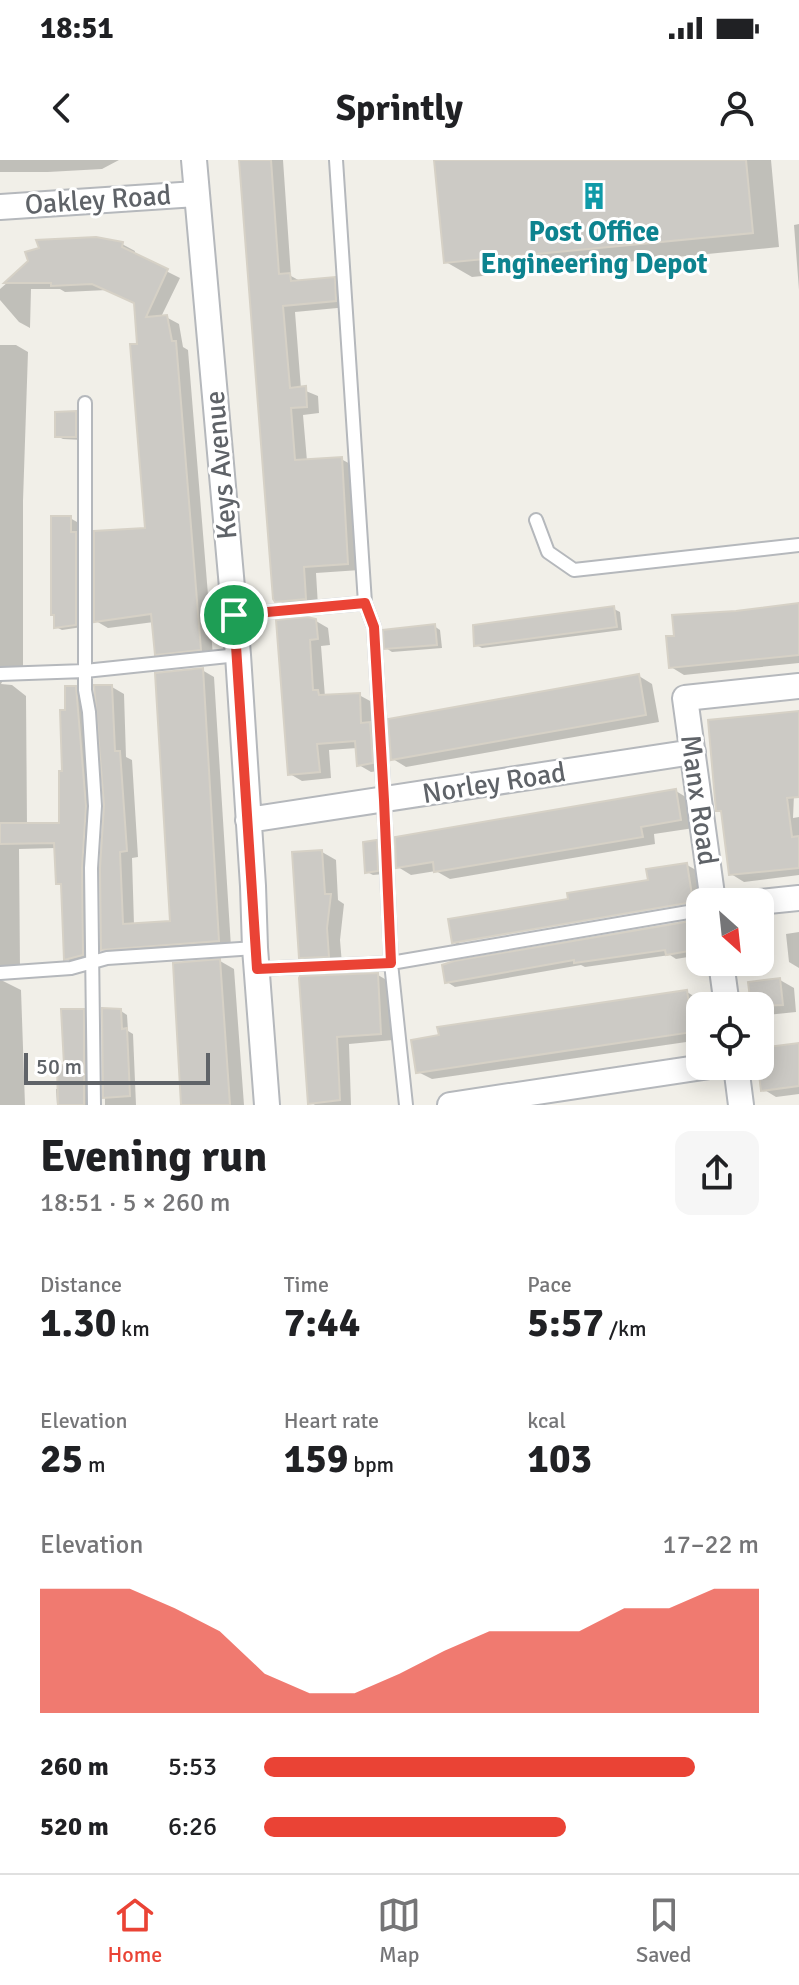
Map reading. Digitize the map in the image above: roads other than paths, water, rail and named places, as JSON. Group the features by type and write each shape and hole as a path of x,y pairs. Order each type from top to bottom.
{"street":[{"name":"Keys Avenue","path":"194,160 238,655 267,1105"},
{"name":"Oakley Road","path":"0,207 196,194"},
{"name":"Manx Road","path":"711,888 685,698 799,686"},
{"name":"Norley Road","path":"248,820 693,752"},
{"path":"774,901 799,898"},
{"path":"450,1105 686,1070"},
{"path":"738,1080 741,1105"}],"lane":[{"path":"336,160 365,603 374,627 391,963 406,1105"},
{"path":"85,403 85,671 95,806 91,868 94,1105"},
{"path":"536,520 548,552 574,570 799,545"},
{"path":"234,615 365,603"},
{"path":"0,674 85,671 238,655"},
{"path":"0,973 71,968 107,958 391,963 686,912"}],"place":[{"name":"Post Office Engineering Depot","path":"594,196"}]}
